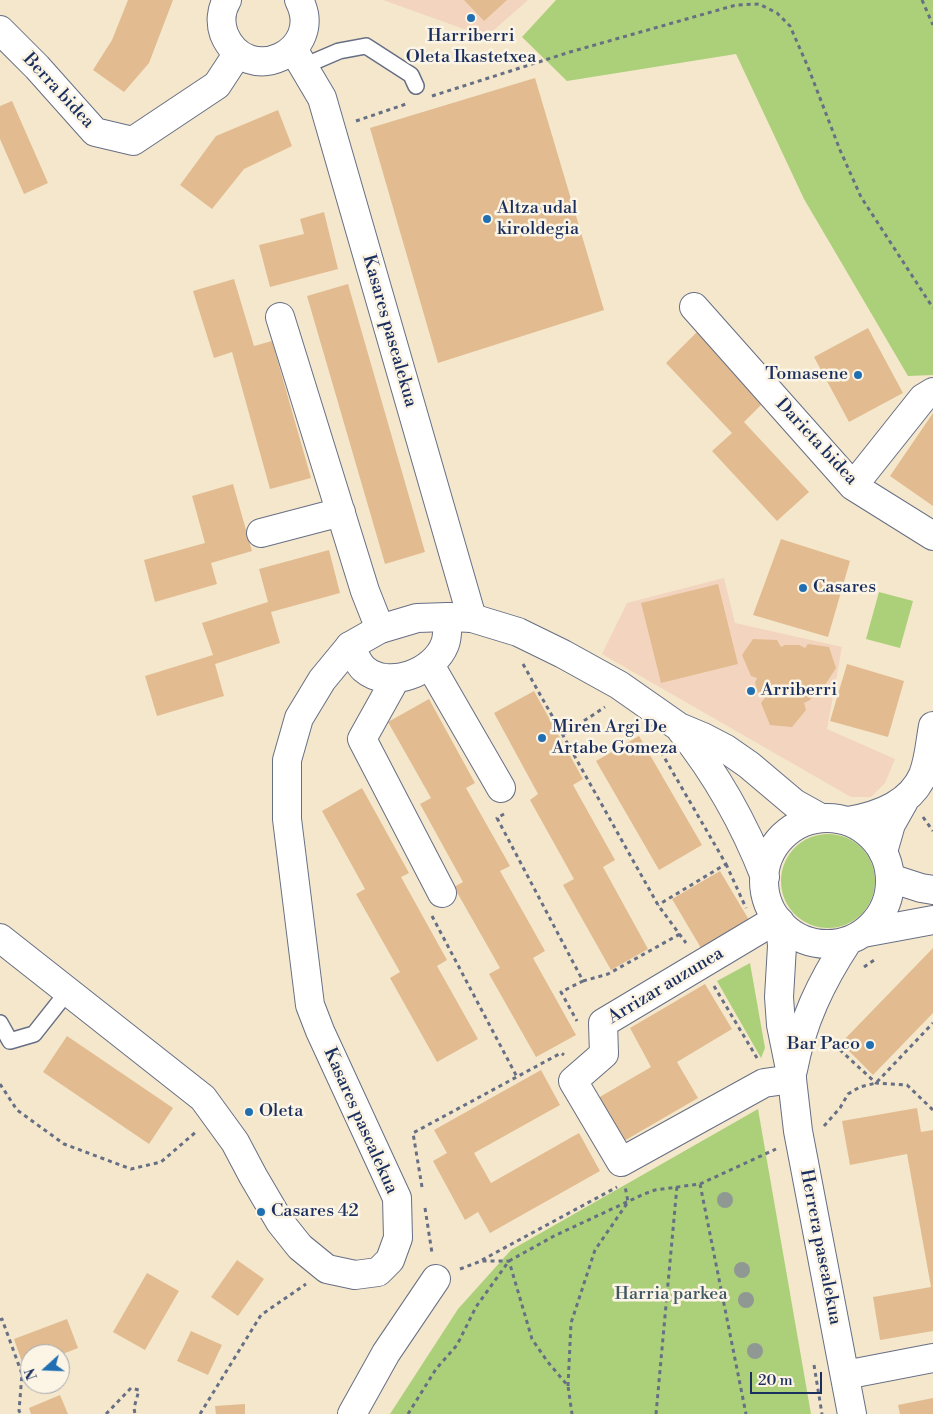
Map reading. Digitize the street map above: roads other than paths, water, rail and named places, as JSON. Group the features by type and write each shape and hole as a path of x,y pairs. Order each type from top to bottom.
{"street":[{"path":"227,0 221,17 223,31 228,43 238,53 248,59 260,62 272,61 284,56 298,57 300,39 304,28 304,17 299,0"},
{"name":"Berra bidea","path":"0,30 37,67 95,132 133,141 217,85 238,53"},
{"name":"Kasares pasealekua","path":"298,57 322,98 460,618"},
{"name":"Darieta bidea","path":"694,307 853,486 933,536"},
{"path":"280,317 365,591 380,629"},
{"path":"853,486 923,398 933,392"},
{"path":"261,533 341,512"},
{"name":"Kasares pasealekua","path":"0,938 203,1098 235,1142 252,1176 280,1222 300,1247 326,1269 355,1275 378,1272 390,1260 398,1238 397,1198 320,1031 310,1005 287,819 287,760 299,718 322,680 350,646 380,629 416,618 460,618 518,632 619,685 678,727 726,749 749,765 781,794 807,812 834,820"},
{"path":"350,646 363,669 379,676 396,678 413,675 430,665 460,618"},
{"path":"430,665 501,788"},
{"path":"396,678 362,739 442,893"},
{"path":"933,726 923,774 912,793 904,800 877,814 797,826 779,841 767,862 765,877 766,892 770,906 779,921 788,930 806,940 827,944 933,920"},
{"name":"Kasares pasealekua","path":"678,727 697,750 730,799 765,877"},
{"path":"856,937 875,922 884,909 889,894 887,865 891,824 904,800"},
{"path":"834,820 861,827 873,838 887,865 933,890"},
{"name":"Herrera pasealekua","path":"779,921 782,946 779,997 781,1025 792,1079 798,1131 852,1414"},
{"name":"Arrizar auzunea","path":"779,921 603,1023 604,1054 573,1081 621,1162 764,1083 792,1079"},
{"name":"Herrera pasealekua","path":"792,1079 803,1030 811,1006 834,962 856,937"},
{"path":"352,1414 386,1353 436,1279"},
{"path":"845,1375 933,1358"}],"lane":[{"path":"298,57 366,46 411,76 416,86"},
{"path":"0,1023 10,1041 34,1034 68,991"}],"place":[{"name":"Harriberri Oleta Ikastetxea","path":"471,18"},
{"name":"Altza udal kiroldegia","path":"487,219"},
{"name":"Tomasene","path":"858,375"},
{"name":"Casares","path":"803,588"},
{"name":"Arriberri","path":"751,691"},
{"name":"Miren Argi De Artabe Gomeza","path":"542,738"},
{"name":"Bar Paco","path":"870,1045"},
{"name":"Oleta","path":"249,1112"},
{"name":"Casares 42","path":"261,1212"}],"park label":[{"name":"Harria parkea","path":"671,1295"}]}
